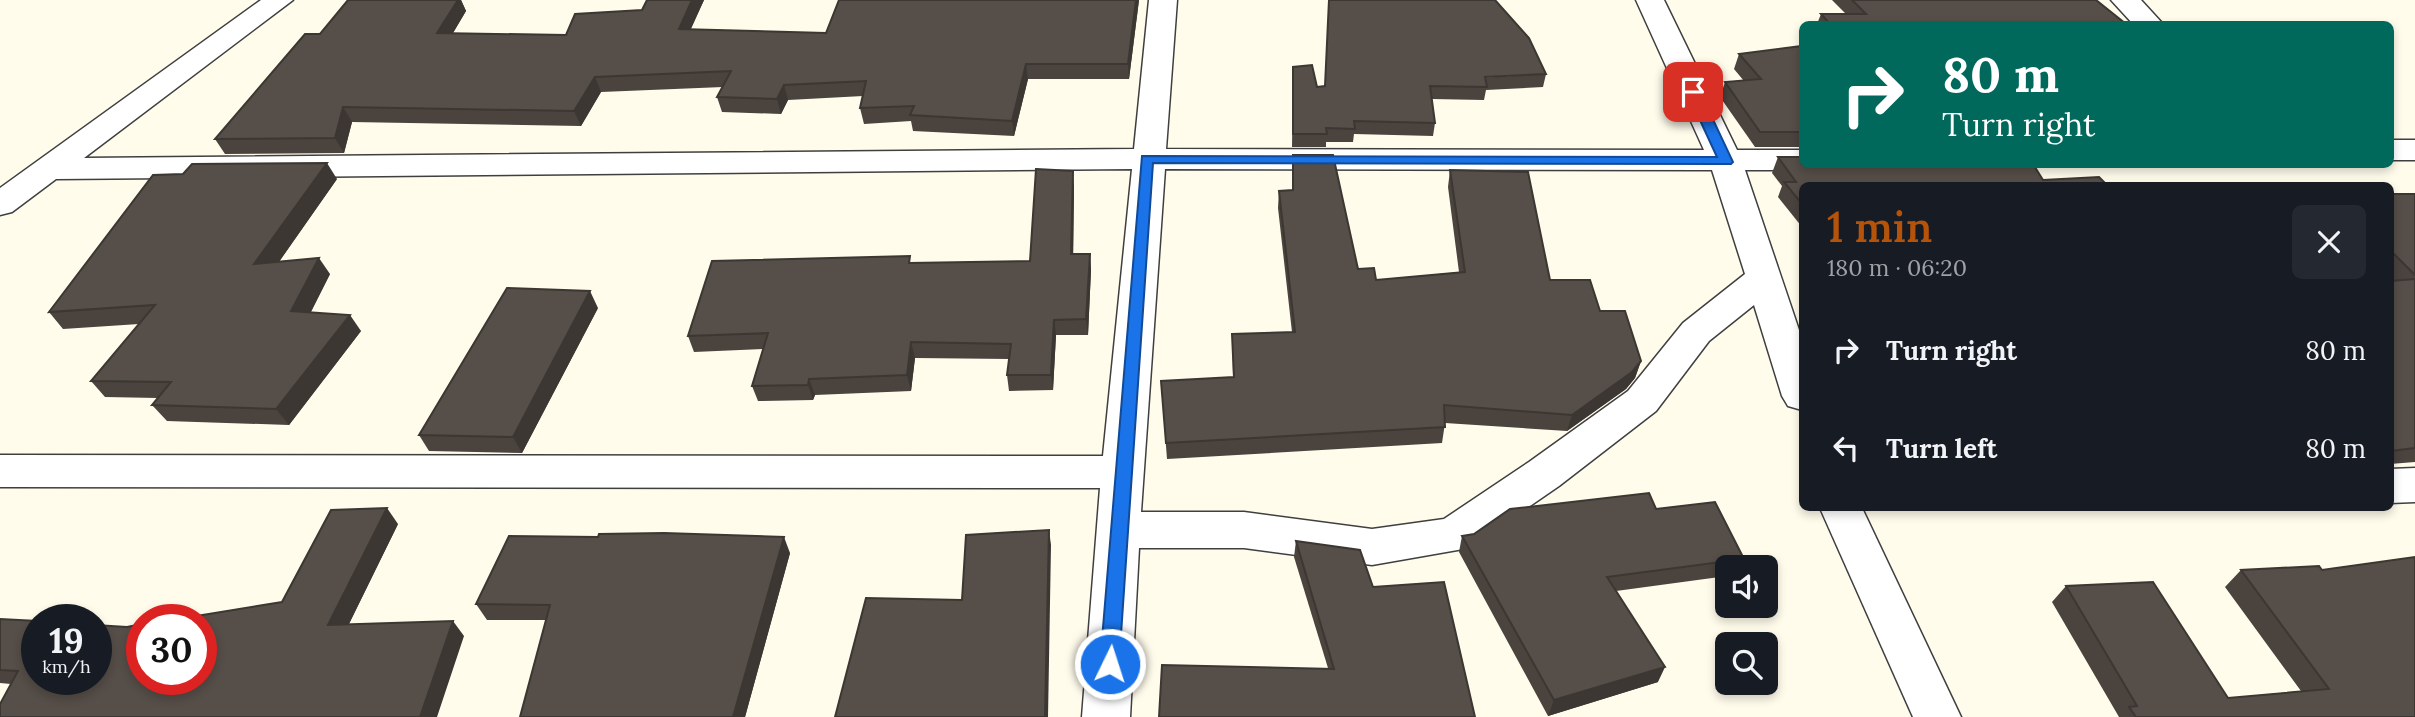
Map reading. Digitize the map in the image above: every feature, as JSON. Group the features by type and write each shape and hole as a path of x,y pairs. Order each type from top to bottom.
{"street":[{"path":"0,204 279,0"},
{"path":"1106,717 1122,472 1147,159 1163,0"},
{"path":"1650,0 1726,162 1799,387"},
{"path":"2125,0 2146,21"},
{"path":"2394,150 2415,150"},
{"path":"48,169 1147,159 1799,160"},
{"path":"1118,530 1244,530 1372,547 1454,535 1544,474 1642,401 1696,332 1764,278"},
{"path":"0,471 1122,472"},
{"path":"2394,486 2415,485"},
{"path":"1842,511 1937,717"}],"building":[{"path":"348,0 458,0 437,33 566,35 575,14 642,10 647,0 692,0 679,29 826,33 839,0 1136,0 1128,64 1026,64 1012,121 910,115 914,106 860,108 866,81 784,85 777,99 717,97 731,71 595,77 574,111 343,107 335,138 215,139 305,34 320,34"},
{"path":"1329,0 1495,0 1529,38 1546,74 1485,77 1487,87 1430,86 1435,123 1354,121 1355,129 1326,128 1327,134 1293,134 1293,67 1312,65 1317,87 1325,86"},
{"path":"1852,0 2096,0 2122,21 1827,21 1821,14 1866,14"},
{"path":"1799,46 1799,132 1760,132 1725,82 1761,79 1739,54"},
{"path":"1293,155 1333,155 1358,269 1374,268 1376,280 1465,272 1450,170 1528,172 1550,280 1590,280 1600,311 1625,311 1641,361 1632,372 1572,415 1444,405 1445,427 1166,443 1161,381 1234,377 1232,334 1295,332 1279,191 1293,190"},
{"path":"1778,157 1799,157 1799,168 2036,168 2043,180 2099,177 2104,182 1799,182 1799,200 1784,182 1796,182"},
{"path":"327,163 254,264 319,258 291,311 350,315 276,409 152,405 171,382 91,381 155,305 49,312 153,175 183,174 192,164"},
{"path":"1036,169 1073,171 1071,254 1090,254 1086,319 1054,320 1051,375 1007,375 1011,344 911,342 907,375 809,379 808,385 752,386 768,333 688,336 712,261 910,256 909,263 1030,261"},
{"path":"2394,194 2415,194 2415,275 2394,254"},
{"path":"2415,279 2415,448 2394,451 2394,281"},
{"path":"507,288 590,291 513,437 419,435"},
{"path":"1649,493 1656,509 1715,502 1742,555 1715,555 1715,563 1607,577 1665,667 1554,700 1462,536 1474,534 1510,509"},
{"path":"387,508 328,625 453,621 420,717 0,717 0,704 18,671 0,670 0,619 21,620 21,695 112,695 112,626 126,627 126,695 217,695 217,613 282,602 331,510"},
{"path":"1049,530 1045,717 835,717 866,598 962,600 966,535"},
{"path":"599,534 784,537 733,717 520,717 550,605 476,604 509,536 598,537"},
{"path":"1296,541 1360,550 1373,587 1444,582 1475,717 1159,717 1162,665 1334,669"},
{"path":"2415,557 2415,717 2136,717 2129,707 2137,706 2066,586 2153,582 2228,698 2329,689 2241,570 2319,566 2322,570"}],"route":[{"path":"1110,664 1147,159 1726,162 1693,92"}]}
